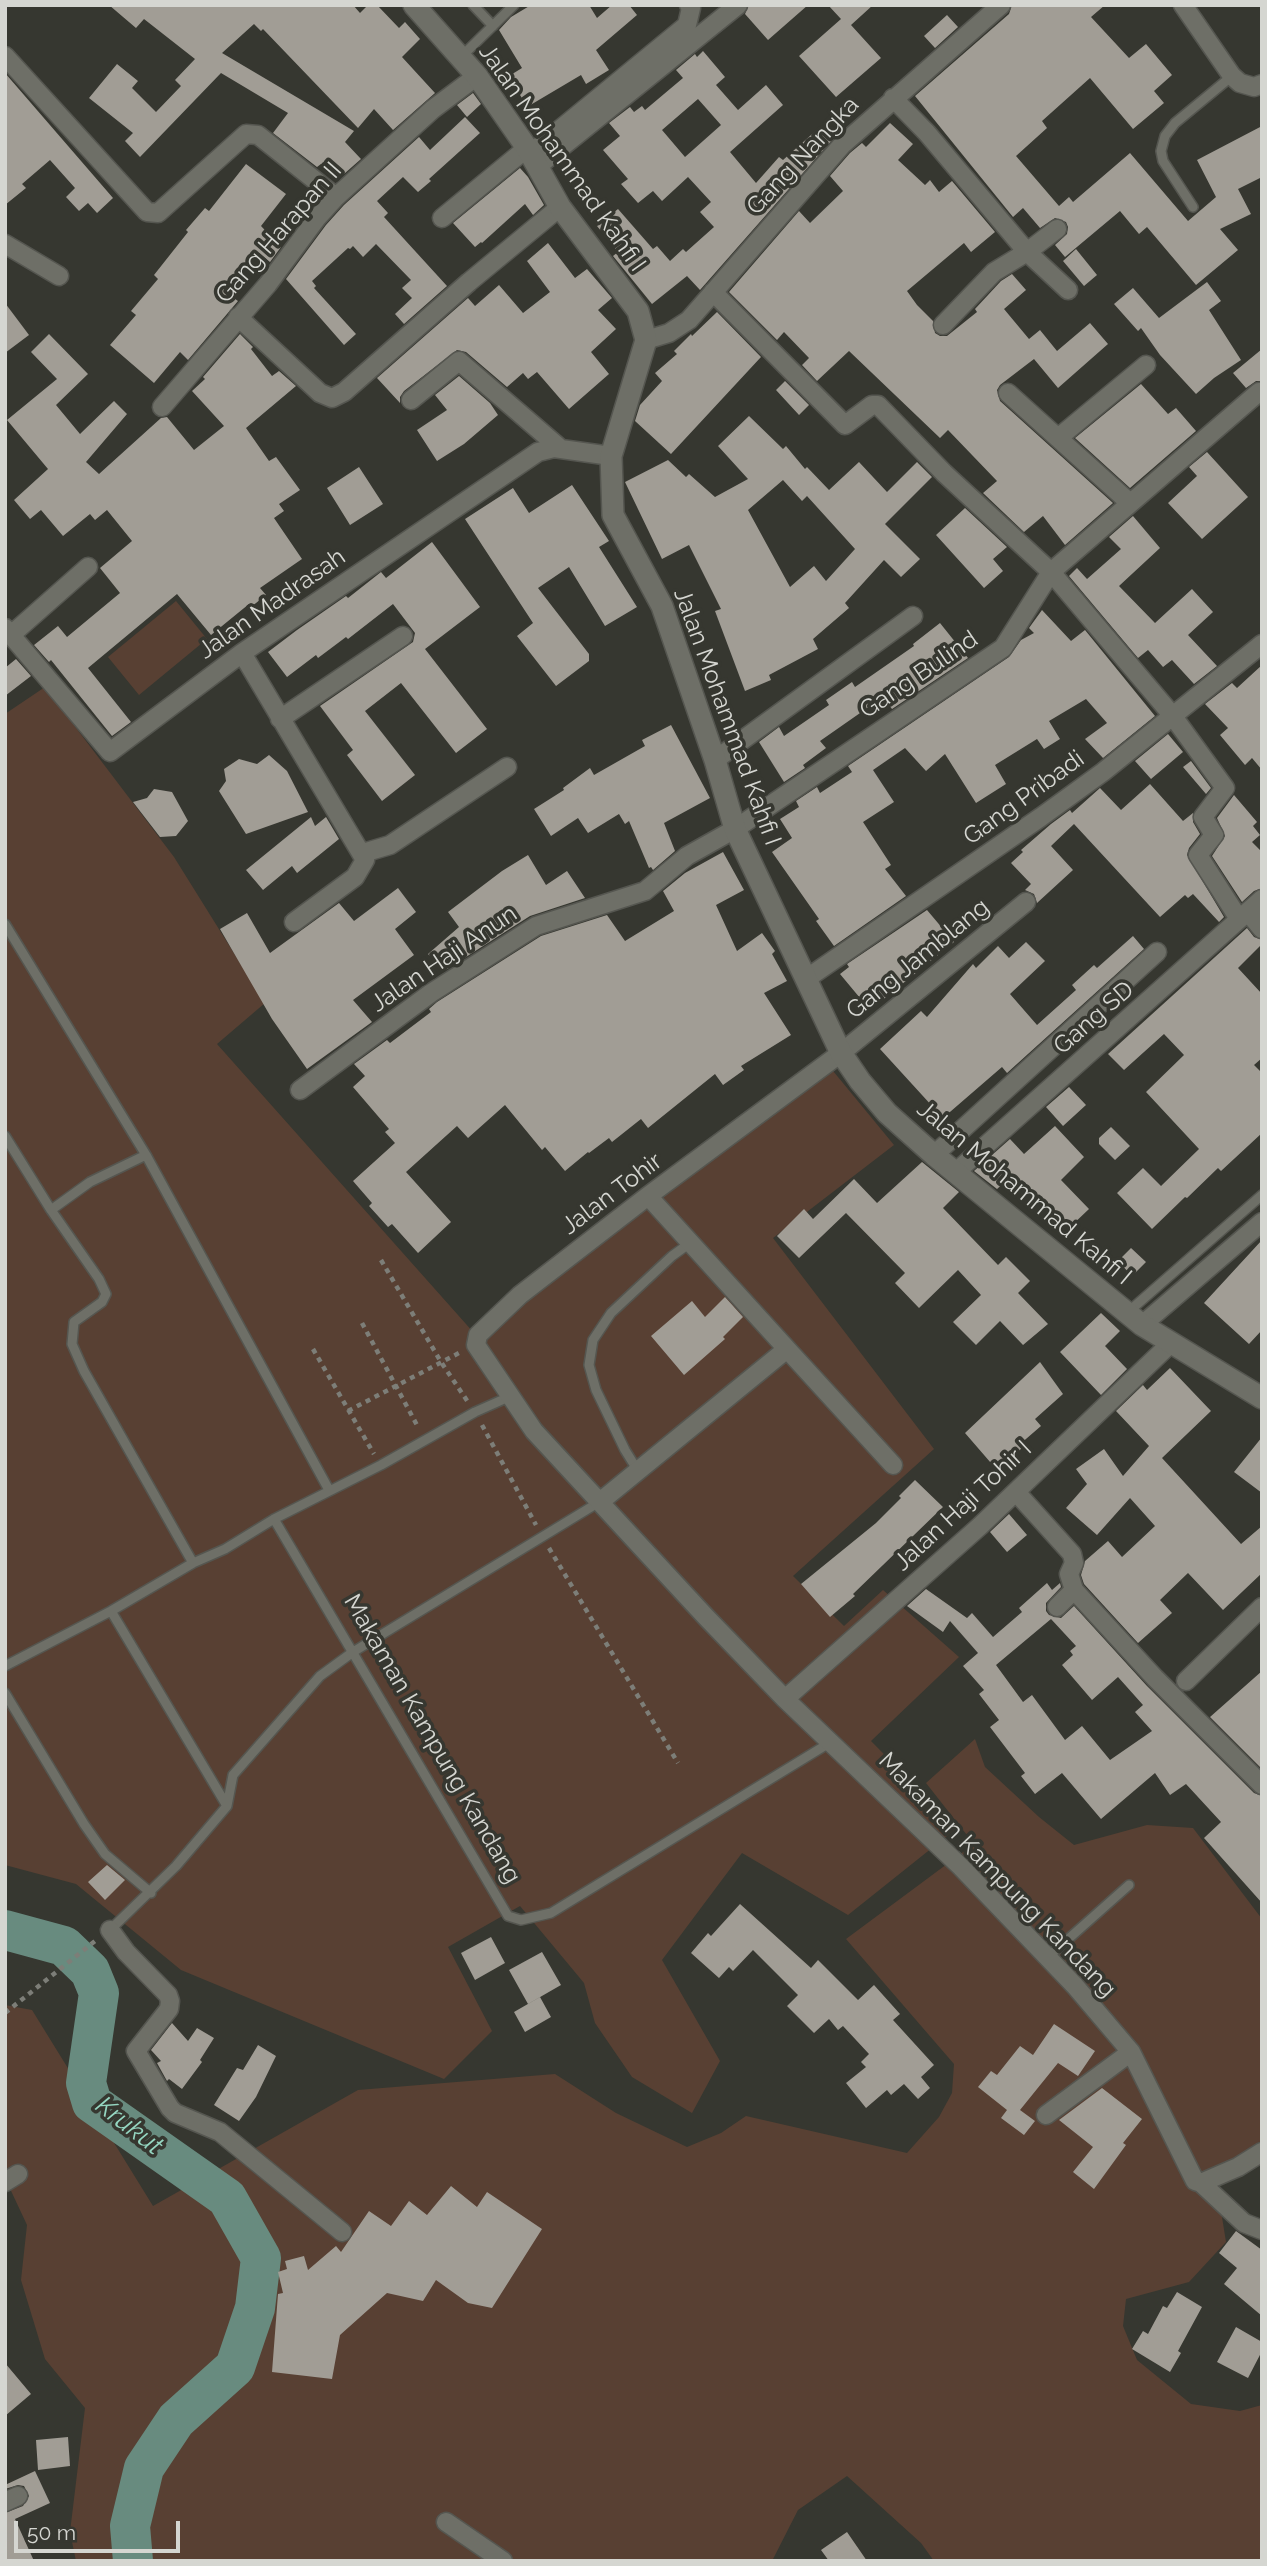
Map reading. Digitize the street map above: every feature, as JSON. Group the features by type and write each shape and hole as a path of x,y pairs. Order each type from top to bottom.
{"main road":[{"name":"Jalan Mohammad Kahfi I","path":"414,5 477,76 532,156 559,207 638,312 646,340 611,456 613,514 662,606 715,760 735,829 841,1054 860,1082 887,1112 934,1155 1134,1319 1170,1344 1262,1398"}],"street":[{"path":"532,156 687,25 691,8 689,5"},
{"path":"442,218 532,156 738,5"},
{"name":"Gang Nangka","path":"646,340 668,333 689,320 842,145 1001,5"},
{"path":"1183,5 1232,76 1240,83 1254,87 1262,83"},
{"path":"5,57 148,212 158,213 246,134 258,135 336,197"},
{"name":"Gang Harapan II","path":"162,407 268,284 336,197 433,109 477,76"},
{"path":"893,98 1027,252 1069,290"},
{"path":"238,317 320,393 332,398 344,392 559,207"},
{"path":"943,325 994,272 1057,229"},
{"path":"5,244 58,276"},
{"path":"713,292 844,425 848,425 876,404 944,473 1051,572 1172,715 1224,786 1224,792 1203,817 1214,835 1198,855 1243,916 1262,929"},
{"path":"411,400 458,361 561,449"},
{"path":"1058,438 1146,365"},
{"name":"Gang Bulind","path":"735,829 1003,648 1051,572 1259,392"},
{"path":"1008,393 1130,503"},
{"name":"Jalan Madrasah","path":"8,632 110,752 242,653 538,452 561,449 611,456"},
{"path":"8,632 88,567"},
{"path":"715,760 913,616"},
{"path":"281,719 403,636"},
{"name":"Gang Pribadi","path":"806,979 1103,772 1262,645"},
{"path":"242,653 365,860 355,877 294,922"},
{"path":"363,853 390,845 507,767"},
{"name":"Jalan Haji Anun","path":"300,1090 431,993 536,926 645,891 687,856 735,829"},
{"name":"Gang SD","path":"956,1172 1262,899"},
{"name":"Gang Jamblang","path":"841,1054 1026,902"},
{"path":"934,1155 1157,952"},
{"name":"Jalan Tohir","path":"476,1345 478,1335 520,1296 648,1196 841,1054"},
{"path":"648,1196 893,1465"},
{"path":"1134,1319 1262,1222"},
{"name":"Jalan Haji Tohir I","path":"785,1699 1016,1492 1170,1344"},
{"path":"476,1345 512,1396"},
{"path":"601,1502 787,1349"},
{"name":"Makaman Kampung Kandang","path":"512,1396 534,1431 785,1699 961,1867 1048,1957 1131,2052 1195,2181 1201,2183 1244,2223 1262,2230"},
{"path":"1016,1492 1072,1554 1074,1563 1069,1574 1074,1590 1154,1678 1262,1785"},
{"path":"1056,1607 1074,1590"},
{"path":"1186,1681 1262,1607"},
{"path":"110,1930 126,1952 169,1995 169,2009 136,2051 170,2108 175,2113 220,2132 342,2232"},
{"path":"1046,2115 1131,2052"},
{"path":"1201,2183 1238,2167 1262,2152"},
{"path":"446,2522 503,2561"}],"lane":[{"path":"473,5 493,26"},
{"path":"461,57 514,5"},
{"path":"1193,207 1163,161 1161,151 1165,136 1175,123 1232,76"},
{"path":"5,924 146,1155 329,1490"},
{"path":"5,1136 51,1210 99,1279 106,1294 102,1302 74,1322 72,1344 84,1371 192,1563"},
{"path":"51,1210 90,1182 146,1155"},
{"path":"1134,1319 1262,1195"},
{"path":"638,1472 596,1390 589,1365 593,1340 611,1313 671,1256 690,1243"},
{"path":"5,1666 111,1611 192,1563 225,1549 274,1519 381,1465 475,1412 512,1396"},
{"path":"110,1930 151,1893 227,1806 233,1774 320,1675 353,1652 601,1502"},
{"name":"Makaman Kampung Kandang","path":"274,1519 508,1916 522,1920 551,1913 831,1742"},
{"path":"111,1611 227,1806"},
{"path":"5,1693 105,1854 151,1893"},
{"path":"1048,1957 1129,1885"}],"path":[{"path":"381,1260 441,1362 475,1412 542,1537 678,1763"},
{"path":"362,1323 425,1441"},
{"path":"348,1411 476,1345"},
{"path":"313,1349 381,1465"},
{"path":"5,2013 84,1949"}],"shaded area":[{"path":"176,601 207,639 139,695 108,657"},
{"path":"45,687 174,857 265,1003 217,1044 474,1333 824,1060 894,1145 773,1238 934,1449 793,1576 844,1626 883,1590 959,1657 871,1741 957,1828 848,1915 742,1853 662,1960 720,2061 692,2113 632,2077 595,2023 584,1983 520,1906 448,1947 492,2031 444,2079 181,1970 76,1884 5,1865 5,714"},
{"path":"975,1739 985,1767 1074,1845 1147,1825 1193,1828 1262,1919 1262,2157 1206,2177 1222,2217 1226,2242 1189,2282 1126,2299 1123,2326 1137,2360 1191,2404 1240,2411 1262,2405 1262,2561 934,2561 921,2543 847,2476 798,2510 772,2561 76,2561 70,2532 85,2408 45,2359 21,2280 27,2225 5,2178 5,2005 32,2010 153,2206 358,2090 555,2074 616,2113 687,2147 721,2133 746,2116 907,2153 939,2117 952,2093 954,2064 846,1939 974,1844 926,1783"}],"building":[{"path":"109,5 353,5 360,13 368,5 377,5 399,28 405,22 420,39 402,57 435,93 393,130 374,109 358,128 263,29 261,31 254,24 222,53 354,131 345,142 361,159 336,181 321,164 317,167 273,133 288,113 221,73 140,157 125,141 133,133 89,98 117,64 138,81 132,88 156,112 181,86 175,80 195,59 144,19 136,28"},
{"path":"531,5 589,5 597,18 612,5 629,5 637,15 596,50 609,70 586,84 581,75 527,107 509,76 522,68 499,30 511,17"},
{"path":"749,5 808,5 768,40 745,14"},
{"path":"828,5 873,5 851,25 881,58 836,97 799,56 841,19"},
{"path":"1012,5 1105,5 1091,17 1129,58 1146,44 1172,75 1154,91 1164,103 1133,129 1090,78 1042,121 1047,128 1016,156 1059,206 1069,197 1073,202 1130,153 1188,221 1216,197 1197,160 1262,126 1262,177 1238,189 1251,214 1220,229 1238,250 1196,285 1147,227 1139,234 1120,211 1065,257 1055,245 1067,234 1066,222 1055,218 1040,228 1023,208 1013,217 915,96 1009,14"},
{"path":"947,15 958,27 935,48 924,36"},
{"path":"703,51 725,77 716,85 738,110 766,85 783,105 730,152 756,183 779,157 783,160 820,127 832,140 700,290 687,276 652,304 613,256 618,252 597,226 618,209 653,249 657,246 670,261 683,249 686,252 714,227 700,212 711,202 688,177 662,201 653,191 638,203 621,184 628,179 603,150 620,136 609,123 630,107 634,112 642,106 645,110 683,78 676,70 695,54 697,57","holes":["698,99 721,125 685,157 662,130"]},
{"path":"5,73 113,198 97,213 88,203 79,211 66,197 75,188 50,160 22,184 26,188 5,205"},
{"path":"473,93 481,104 467,117 457,105"},
{"path":"465,117 480,133 429,179 431,181 418,192 403,177 377,201 388,213 384,217 447,286 404,324 395,314 412,298 402,288 411,280 376,244 363,257 353,246 348,248 312,281 316,286 314,288 356,334 344,345 286,279 344,205 419,137 430,150"},
{"path":"890,123 913,144 898,160 925,185 930,180 939,192 952,181 995,232 971,252 964,243 907,291 933,321 935,333 947,336 977,312 975,309 1001,281 1012,274 1026,290 1004,309 1029,339 1040,330 1057,351 1090,323 1108,344 1058,388 1034,359 997,390 1000,401 1113,503 1065,545 1043,516 1024,532 983,493 997,481 948,430 940,438 849,351 817,381 802,365 809,358 784,332 777,340 729,292 799,211 810,223 843,191 830,176 850,153 862,143 866,147"},
{"path":"246,164 286,194 261,226 281,247 270,262 259,253 240,270 248,281 231,296 238,301 188,360 180,352 154,383 110,345 136,315 131,311 158,279 154,275 188,232 186,230 205,208 209,211"},
{"path":"520,168 544,205 533,215 525,204 475,247 453,223"},
{"path":"548,243 575,278 587,269 612,298 598,310 616,329 591,352 609,374 569,409 537,372 528,379 523,373 507,387 466,352 457,350 404,391 400,403 377,378 468,298 475,306 499,285 523,313 550,292 527,261"},
{"path":"1076,249 1097,275 1084,286 1063,261"},
{"path":"1207,282 1221,301 1209,310 1241,360 1196,394 1160,355 1141,328 1138,331 1114,304 1133,288 1159,318"},
{"path":"5,303 29,335 5,353"},
{"path":"717,312 761,357 671,454 635,421 640,405 662,381 655,373 677,354 674,351 691,334 692,336"},
{"path":"49,334 88,374 56,405 80,434 114,401 127,414 86,462 99,474 161,418 167,417 194,450 224,426 192,391 205,379 203,377 240,334 253,347 251,349 272,376 279,371 296,386 246,428 269,461 276,457 300,490 279,504 284,511 274,518 302,559 260,588 266,595 251,607 249,604 211,635 177,594 88,668 131,722 112,736 51,660 49,662 34,645 58,626 67,637 120,593 100,568 132,541 107,510 95,520 90,514 63,536 41,510 30,519 14,500 48,469 7,420 57,379 31,352"},
{"path":"1262,349 1262,381 1256,381 1246,388 1233,373"},
{"path":"459,376 490,403 498,415 464,444 437,461 417,430 447,410 435,395"},
{"path":"785,381 809,405 799,415 776,390"},
{"path":"1141,384 1168,414 1176,408 1196,431 1130,488 1075,438"},
{"path":"749,416 783,449 786,446 805,469 807,467 829,490 859,462 887,492 917,462 932,477 885,524 920,559 901,577 884,560 845,603 849,608 813,639 818,649 769,675 771,680 745,691 715,611 721,609 689,545 662,559 625,482 668,460 686,477 689,474 715,497 748,479 718,446","holes":["783,480 802,501 807,496 855,549 826,581 814,566 790,587 748,510"]},
{"path":"1207,452 1248,497 1202,539 1168,503 1197,476 1189,467"},
{"path":"359,467 383,504 350,525 327,488"},
{"path":"572,485 609,541 599,547 637,607 605,626 569,567 538,588 589,654 589,661 556,686 517,636 533,623 465,519 513,488 529,513"},
{"path":"965,508 1007,547 993,559 1003,571 984,588 936,535"},
{"path":"1133,516 1160,548 1119,586 1155,623 1192,589 1213,612 1188,635 1217,666 1194,684 1172,660 1163,667 1148,650 1138,658 1069,576 1077,568 1087,579 1121,549 1109,537"},
{"path":"432,542 480,607 425,649 487,729 456,753 401,683 365,711 415,775 382,801 347,755 353,750 320,706 413,642 415,633 393,604 348,639 346,637 318,658 316,655 287,677 268,652 346,596 348,598 381,572 386,578"},
{"path":"1042,610 1071,641 1085,630 1155,716 1103,758 1085,739 1107,723 1086,699 1049,721 1060,739 1044,749 1037,739 995,765 1006,784 976,803 945,754 926,771 905,748 873,770 894,802 863,822 891,865 885,869 906,896 834,946 816,921 819,919 772,852 792,838 780,819 799,807 796,801 817,787 820,793 852,772 848,766 1009,657 1021,640 1034,633 1029,628"},
{"path":"940,623 968,658 892,709 883,697 820,741 826,748 803,765 805,768 784,782 759,742 779,727 784,736 829,705 826,700 852,682 855,687 914,646 913,644"},
{"path":"16,659 31,676 5,696 5,668"},
{"path":"1262,665 1262,770 1252,758 1245,765 1220,735 1228,728 1205,704 1232,683 1237,688"},
{"path":"671,725 710,798 664,823 675,851 653,870 649,868 629,821 625,824 619,814 588,833 578,818 551,836 534,809 564,790 563,788 590,768 594,775 645,746 642,740"},
{"path":"1168,734 1183,752 1151,779 1135,761"},
{"path":"269,755 287,771 308,812 246,834 219,791 226,781 224,769 239,759 257,764"},
{"path":"1191,761 1211,788 1206,794 1183,767"},
{"path":"1150,784 1183,821 1193,813 1193,822 1200,834 1187,855 1224,917 1219,922 1193,894 1188,898 1185,895 1160,917 1074,824 1051,846 1073,870 1037,903 1034,894 1025,890 1031,884 1011,863 1023,852 1021,850 1070,810 1072,813 1100,788 1121,810"},
{"path":"154,789 172,792 188,821 176,836 160,837 133,802 147,798"},
{"path":"1234,795 1257,822 1253,826 1260,835 1252,842 1262,852 1262,888 1254,891 1242,902 1212,856 1225,836 1217,818"},
{"path":"311,817 315,826 326,817 339,839 297,873 292,866 263,890 246,870"},
{"path":"723,852 744,890 716,905 737,951 762,933 775,951 772,954 787,981 764,993 791,1035 741,1066 744,1070 723,1085 715,1074 648,1128 641,1119 612,1142 609,1138 588,1152 565,1171 545,1147 542,1150 505,1105 468,1138 457,1126 406,1172 451,1222 418,1253 392,1224 388,1227 369,1206 372,1203 353,1181 395,1143 385,1132 389,1129 353,1087 365,1076 354,1064 387,1040 390,1043 431,1012 429,1009 437,1002 541,936 607,915 625,941 674,911 663,891 685,873"},
{"path":"528,855 546,885 567,871 585,898 530,916 444,971 428,954 459,927 448,912"},
{"path":"398,888 416,912 395,929 414,955 353,1000 372,1022 307,1069 272,1019 220,929 247,913 270,953 339,903 354,921"},
{"path":"927,910 954,942 870,1010 840,974 849,967 847,964"},
{"path":"1247,928 1254,937 1262,940 1262,944 1238,968 1262,994 1262,1058 1254,1065 1262,1073 1262,1133 1221,1171 1218,1168 1152,1229 1117,1193 1143,1168 1161,1186 1199,1149 1146,1092 1184,1055 1164,1034 1124,1070 1108,1054"},
{"path":"1133,936 1144,949 1007,1073 1002,1067 943,1118 880,1049 921,1011 927,1017 973,964 976,968 998,946 1009,958 1026,942 1045,961 1010,994 1037,1025 1076,990 1072,985 1094,965 1097,968"},
{"path":"1069,1087 1086,1105 1063,1126 1046,1107"},
{"path":"1055,1126 1084,1157 1061,1180 1089,1209 1069,1228 1040,1199 1035,1204 1007,1180 997,1189 974,1171 1010,1139 1024,1154"},
{"path":"1111,1127 1130,1146 1115,1160 1099,1144 1099,1138"},
{"path":"922,1162 959,1192 943,1208 998,1265 1006,1257 1030,1281 1018,1293 1048,1324 1023,1345 1000,1321 976,1345 953,1322 981,1295 958,1270 919,1308 895,1283 905,1273 846,1213 799,1258 777,1236 804,1209 813,1219 854,1179 877,1203"},
{"path":"1262,1240 1262,1330 1249,1344 1204,1303"},
{"path":"1131,1248 1146,1262 1132,1276 1118,1261"},
{"path":"725,1297 743,1317 723,1337 725,1339 684,1375 651,1336 692,1301 705,1317"},
{"path":"1101,1313 1120,1331 1105,1346 1127,1369 1101,1395 1060,1352"},
{"path":"1040,1362 1063,1394 1035,1419 1041,1426 1019,1445 1022,1448 997,1470 965,1433"},
{"path":"1170,1368 1211,1411 1162,1458 1241,1544 1262,1526 1262,1573 1223,1610 1188,1573 1160,1600 1172,1613 1138,1643 1084,1584 1081,1575 1085,1561 1108,1541 1122,1557 1155,1526 1130,1498 1097,1535 1066,1508 1087,1484 1076,1469 1104,1449 1123,1476 1149,1446 1116,1411 1143,1385 1147,1390"},
{"path":"1262,1437 1262,1493 1234,1472"},
{"path":"915,1480 943,1507 853,1594 855,1596 830,1617 801,1584 876,1523"},
{"path":"1009,1514 1027,1535 1007,1552 990,1532"},
{"path":"1047,1583 1052,1590 1060,1583 1061,1587 1046,1603 1049,1615 1061,1618 1074,1606 1147,1686 1254,1793 1262,1796 1262,1903 1204,1838 1221,1822 1186,1784 1170,1795 1155,1773 1101,1819 1062,1773 1035,1794 1021,1776 1025,1773 990,1727 999,1720 979,1694 984,1690 963,1666 978,1653 950,1621 943,1632 907,1606 926,1589 967,1618 972,1613 993,1637 1022,1612 1019,1608","holes":["1051,1619 1076,1646 1070,1651 1073,1655 1062,1665 1092,1700 1118,1677 1143,1705 1135,1712 1152,1731 1110,1760 1082,1726 1065,1740 1032,1695 1023,1702 996,1665"]},
{"path":"1262,1671 1262,1769 1210,1717"},
{"path":"107,1865 125,1880 105,1900 88,1882"},
{"path":"740,1904 811,1968 818,1960 858,2000 874,1985 900,2014 893,2020 934,2065 921,2077 930,2088 918,2099 904,2084 891,2095 887,2090 866,2108 846,2083 866,2067 861,2062 869,2054 843,2026 838,2030 829,2019 814,2033 787,2006 798,1995 753,1950 733,1971 729,1967 719,1978 691,1953 708,1933 711,1936"},
{"path":"491,1937 505,1963 475,1980 461,1953"},
{"path":"542,1952 561,1985 528,2004 509,1970"},
{"path":"540,1997 551,2017 525,2032 514,2012"},
{"path":"172,2023 188,2041 197,2028 214,2038 200,2060 202,2062 182,2089 169,2079 167,2081 157,2063 161,2061 151,2050"},
{"path":"1054,2024 1095,2051 1078,2076 1058,2063 1020,2110 1035,2121 1024,2135 1001,2118 1007,2110 978,2087 991,2071 997,2075 1020,2046 1033,2055"},
{"path":"258,2045 276,2056 256,2097 239,2121 214,2105 237,2068 243,2070"},
{"path":"1102,2088 1142,2119 1094,2189 1073,2172 1093,2147 1059,2120"},
{"path":"451,2186 477,2207 487,2192 542,2229 492,2308 468,2303 436,2280 423,2301 387,2293 340,2335 332,2379 272,2372 278,2294 283,2293 278,2272 287,2269 285,2261 304,2256 308,2270 336,2246 341,2252 369,2211 391,2226 409,2201 427,2215"},
{"path":"1236,2231 1262,2250 1262,2316 1224,2284 1237,2268 1219,2253"},
{"path":"1177,2292 1202,2307 1170,2372 1132,2349 1143,2331 1148,2334 1163,2306 1167,2308"},
{"path":"1236,2327 1262,2342 1262,2351 1248,2378 1217,2362"},
{"path":"5,2363 31,2394 5,2416"},
{"path":"68,2437 70,2466 38,2470 36,2440"},
{"path":"35,2471 50,2503 15,2519 34,2561 5,2561 5,2513 23,2506 29,2496 24,2486 5,2489 5,2485"},
{"path":"847,2532 867,2561 829,2561 821,2550"}],"waterway":[{"name":"Krukut","path":"5,1930 64,1946 90,1971 99,1993 86,2083 92,2103 227,2198 261,2258 255,2308 235,2367 176,2420 144,2468 130,2526 133,2561"}]}
